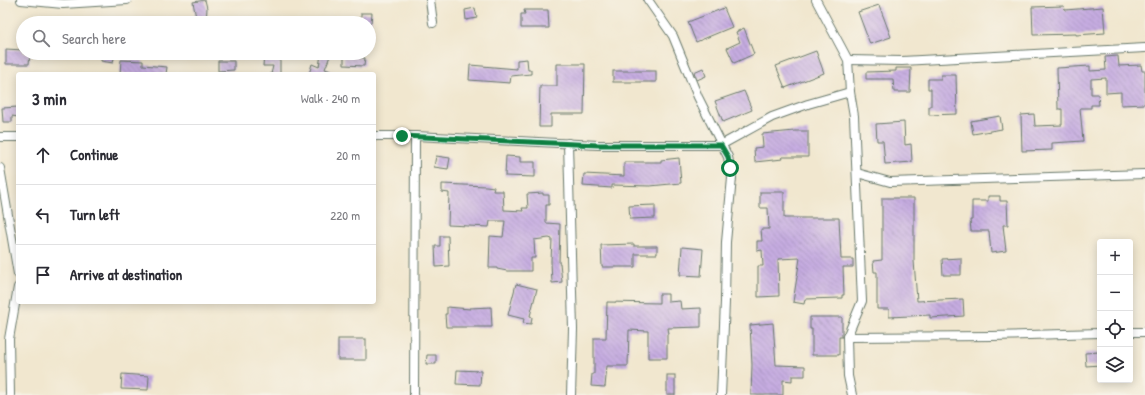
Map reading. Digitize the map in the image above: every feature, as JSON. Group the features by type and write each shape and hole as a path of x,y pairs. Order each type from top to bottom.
{"street":[{"path":"21,0 63,4 128,0"},
{"path":"430,0 433,23"},
{"path":"648,0 673,36 698,98 728,157 732,178 726,242 722,395"},
{"path":"816,0 848,60 850,92 854,116 862,301 847,337 848,376 852,395"},
{"path":"848,60 909,60 1145,48"},
{"path":"376,136 415,136 598,145 721,145 772,117 808,104 850,92"},
{"path":"414,395 415,136"},
{"path":"0,137 16,137"},
{"path":"568,143 573,329 571,395"},
{"path":"0,168 16,262"},
{"path":"857,173 890,182 1145,174"},
{"path":"10,395 9,339 16,299"},
{"path":"1133,332 1145,332"},
{"path":"847,337 992,336 1097,333"}],"building":[{"path":"205,0 207,8 206,16 196,16 193,2"},
{"path":"879,5 891,37 870,44 858,12"},
{"path":"1064,6 1065,10 1103,7 1105,33 1033,35 1032,7"},
{"path":"475,8 477,18 466,20 465,10"},
{"path":"724,8 732,27 696,42 688,22"},
{"path":"524,10 548,10 549,28 521,28 521,14 525,14"},
{"path":"361,13 372,13 372,16 361,16"},
{"path":"744,28 754,54 734,63 727,48 740,42 736,32"},
{"path":"6,49 16,50 16,60 29,60 29,64 6,64"},
{"path":"816,51 824,73 785,88 776,66"},
{"path":"1118,56 1119,66 1141,65 1142,71 1145,71 1145,104 1121,105 1121,92 1106,93 1106,78 1091,79 1091,94 1098,94 1099,105 1091,105 1091,108 1080,108 1083,141 1052,143 1052,150 1022,151 1021,115 1034,114 1035,126 1062,125 1062,109 1058,109 1057,68 1090,66 1090,71 1106,70 1105,57"},
{"path":"527,59 528,70 531,70 531,74 511,76 510,83 469,80 470,65 517,69 517,60"},
{"path":"101,60 114,60 113,63"},
{"path":"121,60 143,61 143,65 167,67 166,72 120,72"},
{"path":"263,60 280,60 280,72 272,72 273,66 263,66"},
{"path":"320,60 328,60 325,69 334,72 310,72 312,64 319,67"},
{"path":"344,60 365,60 364,66 344,65"},
{"path":"218,61 234,61 234,70 218,71"},
{"path":"557,64 585,64 584,114 551,114 551,127 539,127 540,86 557,86"},
{"path":"703,68 706,76 697,80 694,72"},
{"path":"896,68 911,68 910,92 894,92 893,79 866,79 866,72 896,71"},
{"path":"613,71 656,71 656,82 613,82"},
{"path":"941,75 956,75 957,114 929,115 929,106 931,106 931,89 928,89 928,79 941,79"},
{"path":"744,91 752,110 723,122 715,101"},
{"path":"16,107 16,117 12,116 12,122 3,122 2,108"},
{"path":"1000,116 1002,129 973,134 971,121"},
{"path":"904,122 905,145 911,144 912,162 885,164 883,141 877,141 876,124"},
{"path":"808,131 808,157 782,157 783,159 755,162 754,148 763,147 762,134"},
{"path":"436,156 450,158 448,169 434,167"},
{"path":"506,156 520,157 520,162 535,162 535,177 505,176"},
{"path":"679,158 681,183 650,186 612,185 612,188 583,186 584,174 624,176 624,162 661,162 661,160"},
{"path":"442,184 494,187 493,191 503,191 504,210 523,211 522,208 528,208 527,194 543,193 543,195 549,195 549,205 546,205 546,223 560,224 559,263 562,282 552,283 552,239 549,238 534,240 535,258 531,258 531,271 507,271 497,268 489,268 490,236 503,237 505,221 490,221 489,227 448,225 449,193 442,192"},
{"path":"760,192 784,192 784,218 839,218 841,259 853,259 853,267 843,267 844,295 842,295 842,298 805,299 804,304 793,302 800,258 778,259 779,296 758,297 758,266 763,266 762,250 757,251 757,241 762,241 761,229 769,229 768,208 760,208"},
{"path":"988,196 1000,196 1000,201 1007,201 1008,225 1003,225 1006,251 991,253 989,231 971,231 970,220 972,220 972,201 988,201"},
{"path":"882,198 914,198 914,261 917,301 963,299 964,316 930,318 930,315 889,317 889,309 877,309 877,272 874,272 873,261 882,260"},
{"path":"655,205 655,218 630,219 629,206"},
{"path":"440,236 448,236 449,266 436,267 435,246 440,246"},
{"path":"634,244 634,246 657,246 657,254 635,254 635,267 602,267 601,245"},
{"path":"682,247 703,249 701,276 680,275"},
{"path":"961,258 961,275 943,275 942,259"},
{"path":"516,284 537,289 530,316 532,317 531,324 523,323 524,319 508,315"},
{"path":"659,294 668,294 668,302 680,301 681,309 701,308 701,327 668,328 667,358 648,358 648,331 629,330 628,366 607,366 605,387 591,386 592,374 594,374 594,338 606,338 607,302 659,303"},
{"path":"447,307 470,309 491,307 492,327 446,327 445,314 447,314"},
{"path":"810,317 842,317 842,337 839,337 839,355 812,355 812,329 810,329"},
{"path":"773,323 776,365 805,366 805,376 792,376 792,381 783,380 783,395 751,395 752,365 750,325"},
{"path":"338,339 366,339 366,360 338,360"},
{"path":"1097,352 1097,365 1086,366 1085,353"},
{"path":"427,355 436,355 436,364 426,364"},
{"path":"457,370 481,371 480,385 456,384"},
{"path":"122,374 149,376 148,390 121,389"},
{"path":"667,375 675,375 675,395 667,395"}],"route":[{"path":"402,136 598,145 721,145 728,157 730,168"}]}
